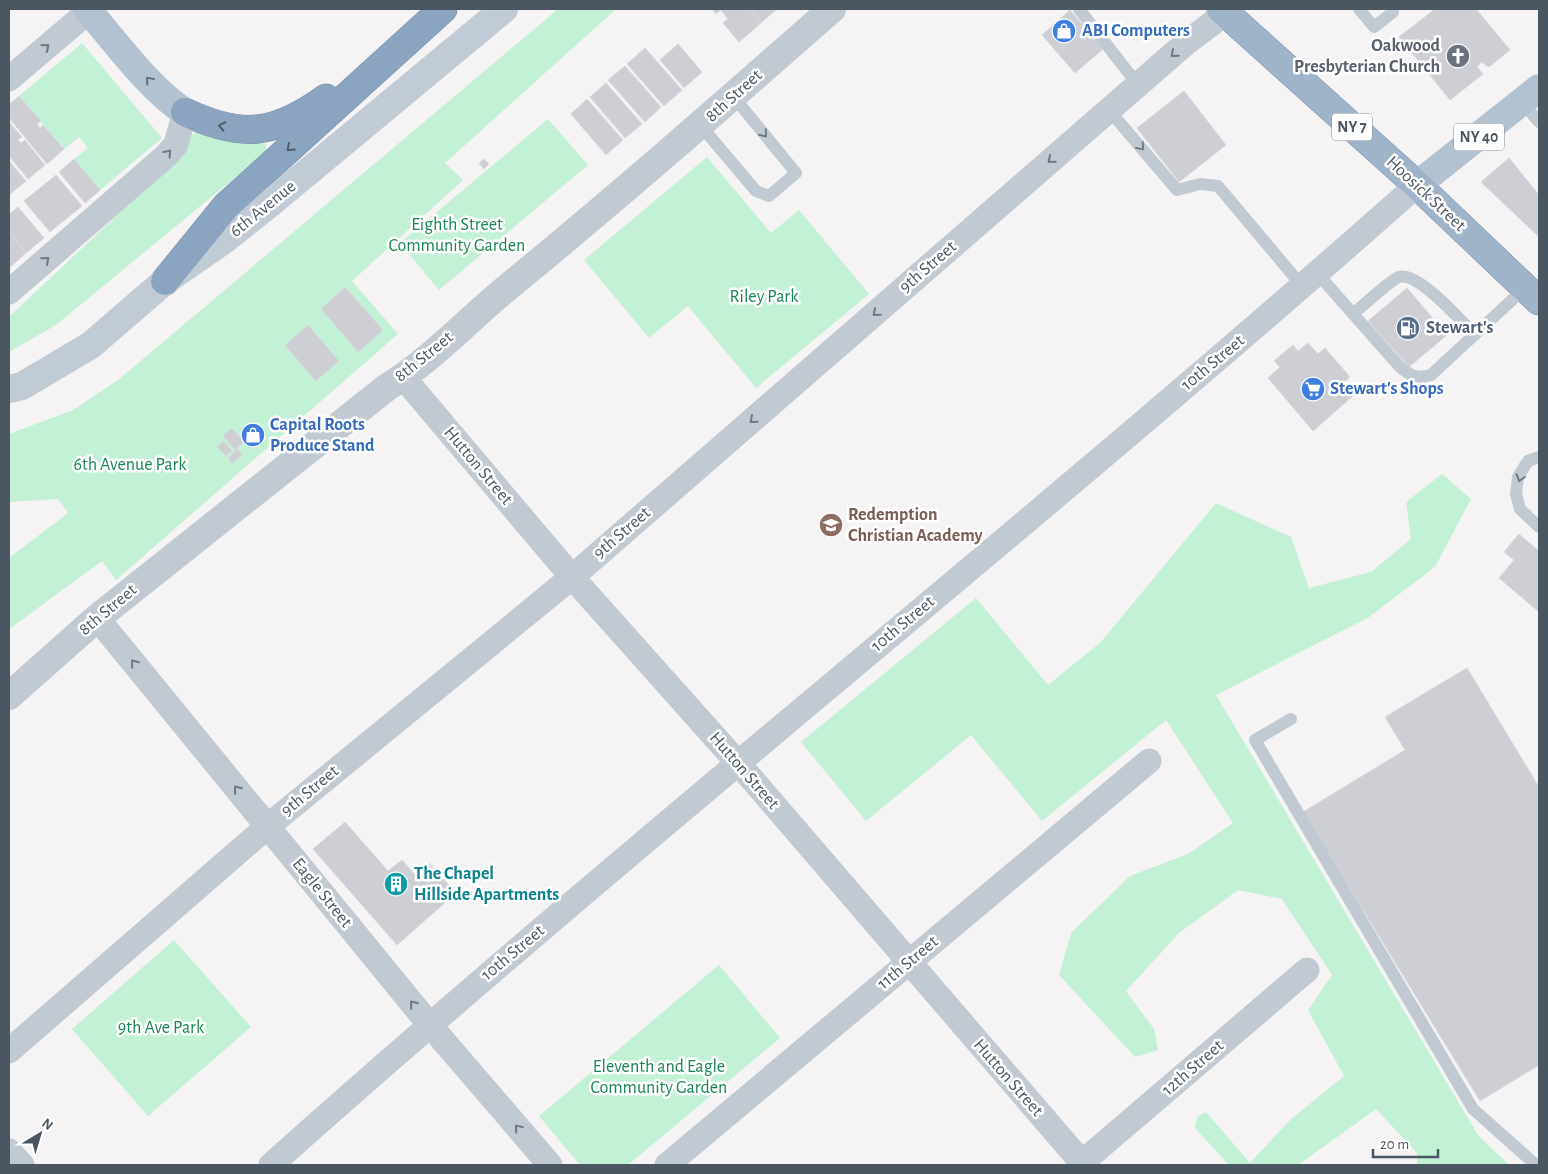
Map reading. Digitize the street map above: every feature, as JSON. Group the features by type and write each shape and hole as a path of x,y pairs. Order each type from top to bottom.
{"highway":[{"path":"165,281 226,206 443,9"},
{"name":"Hoosick Street","path":"1226,10 1417,185 1532,294"},
{"path":"185,112 216,125 246,130 273,128 308,112 416,32"}],"main road":[{"name":"6th Avenue","path":"9,389 22,386 91,345 165,281 224,240 261,211 504,9"},
{"path":"88,10 157,89 173,105 185,112"},
{"name":"10th Street","path":"1417,185 1530,95"}],"street":[{"name":"8th Street","path":"9,696 97,618 386,388 403,377 701,126 832,9"},
{"path":"9,79 88,10"},
{"name":"9th Street","path":"9,1051 268,826 572,577 1226,10"},
{"path":"9,292 167,155 176,144 185,112"},
{"name":"10th Street","path":"271,1165 429,1024 1310,280 1417,185"},
{"name":"Hutton Street","path":"403,377 572,577 738,763 1082,1164"},
{"name":"Eagle Street","path":"97,618 429,1024 550,1165"},
{"name":"11th Street","path":"666,1165 1149,761"},
{"name":"12th Street","path":"1082,1164 1307,970"},
{"path":"9,1151 22,1165"}],"lane":[{"path":"1079,9 1138,85"},
{"path":"1359,9 1374,27 1393,12"},
{"path":"1530,95 1539,122"},
{"path":"701,126 756,192 769,196 796,173 734,96"},
{"path":"1109,110 1177,190 1200,184 1218,186 1310,280 1353,314 1409,375 1419,379 1431,376 1475,335 1532,294"},
{"path":"1353,314 1398,277 1409,276 1427,288 1475,335"},
{"path":"1539,457 1528,461 1518,477 1516,494 1520,509 1539,527"},
{"path":"1291,719 1255,740 1473,1108 1536,1165"}],"green space":[{"name":"6th Avenue Park","path":"558,9 616,9 445,163 463,180 352,281 398,334 116,580 102,561 9,629 9,558 68,513 58,499 9,502 9,434 73,410 118,380"},
{"path":"82,43 162,138 100,190 74,159 88,148 79,137 64,149 19,96"},
{"name":"Eighth Street Community Garden","path":"548,119 588,165 439,290 400,243"},
{"path":"197,131 225,141 266,144 266,152 56,325 9,352 9,317 184,152 191,136"},
{"name":"Riley Park","path":"707,157 771,233 799,210 869,294 756,388 688,306 649,338 584,260"},
{"path":"1442,474 1471,499 1435,567 1369,617 1216,695 1478,1135 1509,1165 1417,1165 1417,1153 1376,1109 1298,1165 1229,1165 1195,1128 1197,1117 1206,1112 1250,1163 1290,1120 1344,1076 1308,1010 1332,975 1282,899 1238,890 1179,933 1126,991 1154,1029 1158,1050 1135,1057 1059,975 1071,933 1130,876 1188,854 1233,823 1166,720 1042,821 971,735 866,821 801,742 976,598 1048,685 1101,642 1216,503 1291,537 1309,588 1371,572 1411,539 1406,502"},
{"name":"9th Ave Park","path":"174,940 251,1027 148,1116 72,1029"},
{"name":"Eleventh and Eagle Community Garden","path":"719,965 780,1038 628,1165 580,1165 539,1116"}],"building":[{"path":"712,9 750,9 762,22 739,42 723,23 728,19 721,10 716,14"},
{"path":"750,9 777,9 762,22"},
{"name":"Oakwood Presbyterian Church","path":"1435,9 1476,9 1510,50 1489,67 1481,62 1477,67 1483,74 1450,100 1399,37"},
{"path":"1070,10 1103,49 1075,73 1042,35"},
{"path":"678,44 702,72 684,88 660,60"},
{"path":"645,48 682,90 664,106 627,64"},
{"path":"625,66 661,107 645,122 608,80"},
{"path":"606,83 642,124 625,138 590,97"},
{"path":"1184,91 1226,145 1179,182 1137,128"},
{"path":"19,96 41,121 37,124 40,128 43,125 64,149 47,164 9,118 9,105"},
{"path":"587,99 623,140 606,155 571,114"},
{"path":"9,122 22,137 18,140 21,143 25,140 45,165 28,179 9,156"},
{"path":"1509,158 1539,195 1539,237 1481,182"},
{"path":"74,159 100,190 85,203 59,172"},
{"path":"484,159 489,164 484,169 479,163"},
{"path":"9,161 26,181 9,195"},
{"path":"56,175 82,206 50,232 24,201"},
{"path":"18,207 44,238 26,253 9,232 9,214"},
{"path":"9,232 26,253 9,268"},
{"path":"345,287 383,330 358,352 321,309"},
{"name":"Stewart's","path":"1407,288 1447,335 1409,367 1368,321"},
{"path":"308,325 339,361 316,381 285,345"},
{"name":"Stewart's Shops","path":"1308,343 1318,354 1325,348 1350,377 1343,383 1354,395 1313,431 1268,378 1280,367 1274,361 1293,345 1298,351"},
{"path":"232,428 244,442 235,450 223,436"},
{"path":"223,441 232,451 226,456 217,447"},
{"path":"237,449 242,455 232,463 228,458"},
{"path":"1519,534 1539,551 1539,612 1499,578 1514,560 1504,552"},
{"path":"1467,668 1539,787 1539,1065 1480,1101 1303,812 1405,750 1385,717"},
{"name":"The Chapel Hillside Apartments","path":"345,822 388,871 402,860 415,875 429,863 456,893 397,945 313,849"}],"place":[{"name":"ABI Computers","path":"1064,31"},
{"name":"Oakwood Presbyterian Church","path":"1458,56"},
{"name":"Stewart's","path":"1408,328"},
{"name":"Stewart's Shops","path":"1313,389"},
{"name":"Capital Roots Produce Stand","path":"253,435"},
{"name":"Redemption Christian Academy","path":"831,525"},
{"name":"The Chapel Hillside Apartments","path":"396,884"}]}
